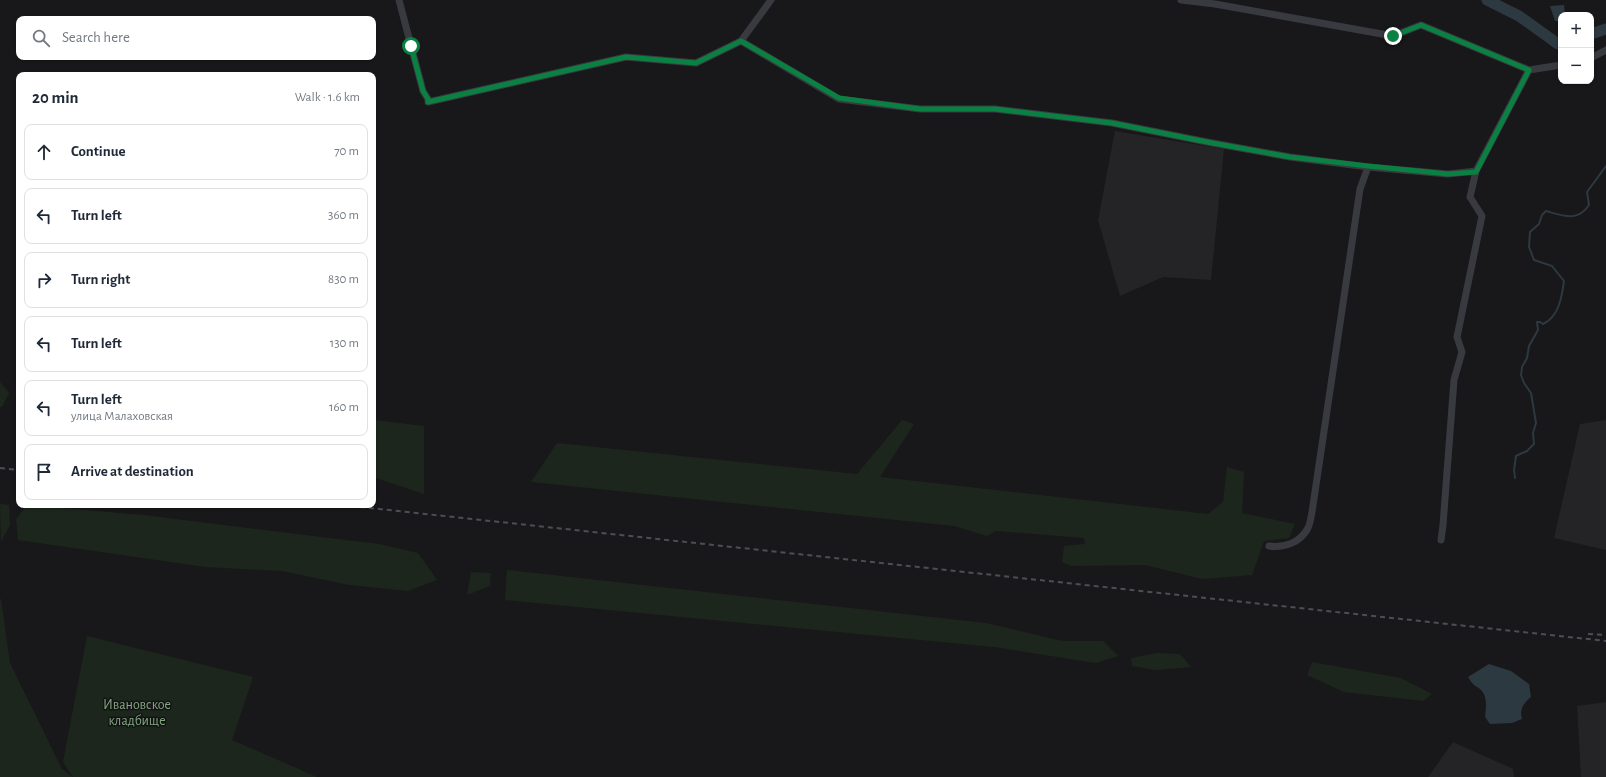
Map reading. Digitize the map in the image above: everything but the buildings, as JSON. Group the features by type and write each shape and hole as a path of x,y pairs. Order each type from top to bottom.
{"street":[{"path":"399,0 423,91 428,99 428,102 626,57 696,63 741,41 771,0"},
{"path":"1181,0 1214,4 1393,36 1421,25 1529,70 1558,65"},
{"path":"741,41 839,98 920,109 995,109 1112,123 1290,157 1448,174 1476,172"},
{"path":"1594,56 1606,50"},
{"path":"1441,540 1444,525 1454,380 1462,352 1457,337 1482,216 1470,197 1476,172 1529,70"},
{"path":"1269,546 1280,547 1294,543 1308,529 1312,512 1360,189 1368,166"}],"shaded area":[{"path":"1564,5 1565,12 1558,12 1558,21 1555,21 1550,6"},
{"path":"1115,131 1224,149 1211,280 1163,277 1120,296 1098,220"},
{"path":"1606,420 1606,550 1554,538 1580,424"},
{"path":"1489,664 1511,671 1529,684 1531,697 1523,706 1521,712 1522,719 1512,723 1490,724 1485,717 1486,702 1483,692 1472,683 1468,677"},
{"path":"1606,702 1606,777 1581,777 1577,706"},
{"path":"1453,742 1513,769 1514,777 1428,777"}],"green space":[{"path":"0,382 9,393 2,407 0,407"},
{"path":"376,420 424,426 424,494 376,478"},
{"path":"902,420 914,424 880,477 1208,514 1223,502 1227,467 1244,472 1242,513 1295,524 1289,538 1264,541 1252,575 1202,579 1145,565 1071,566 1062,562 1064,546 1085,544 1084,538 996,531 987,536 954,526 531,482 557,443 857,474"},
{"path":"0,504 9,505 10,525 1,542"},
{"path":"25,508 62,508 143,515 379,544 418,553 437,580 408,591 349,585 282,571 205,567 18,540 16,519"},
{"path":"507,570 986,623 1062,641 1103,641 1118,656 1096,663 994,647 505,600"},
{"path":"471,572 491,573 490,586 467,595"},
{"path":"0,599 10,663 62,769 73,777 0,777"},
{"name":"Ивановское кладбище","path":"87,636 253,677 232,740 317,777 73,777 63,762"},
{"path":"1157,653 1180,654 1191,667 1156,670 1132,666 1131,658"},
{"path":"1312,662 1401,678 1432,694 1423,701 1344,692 1307,675"}],"waterway":[{"path":"1487,0 1519,16 1558,44"},
{"path":"1594,33 1606,29"},
{"path":"1515,478 1514,470 1516,456 1527,451 1534,444 1533,433 1536,423 1531,393 1524,383 1521,375 1522,367 1527,358 1529,346 1538,330 1537,322 1543,324 1548,321 1559,306 1564,281 1552,266 1534,260 1529,247 1530,232 1539,224 1542,215 1546,211 1559,215 1575,216 1585,210 1589,205 1587,192 1606,166"}],"railway":[{"path":"0,468 16,470"},
{"path":"370,508 1606,641"},
{"path":"1588,634 1606,635"}],"route":[{"path":"411,46 423,91 428,99 428,102 626,57 696,63 741,41 839,98 920,109 995,109 1112,123 1290,157 1448,174 1476,172 1529,70 1421,25 1393,36"}]}
